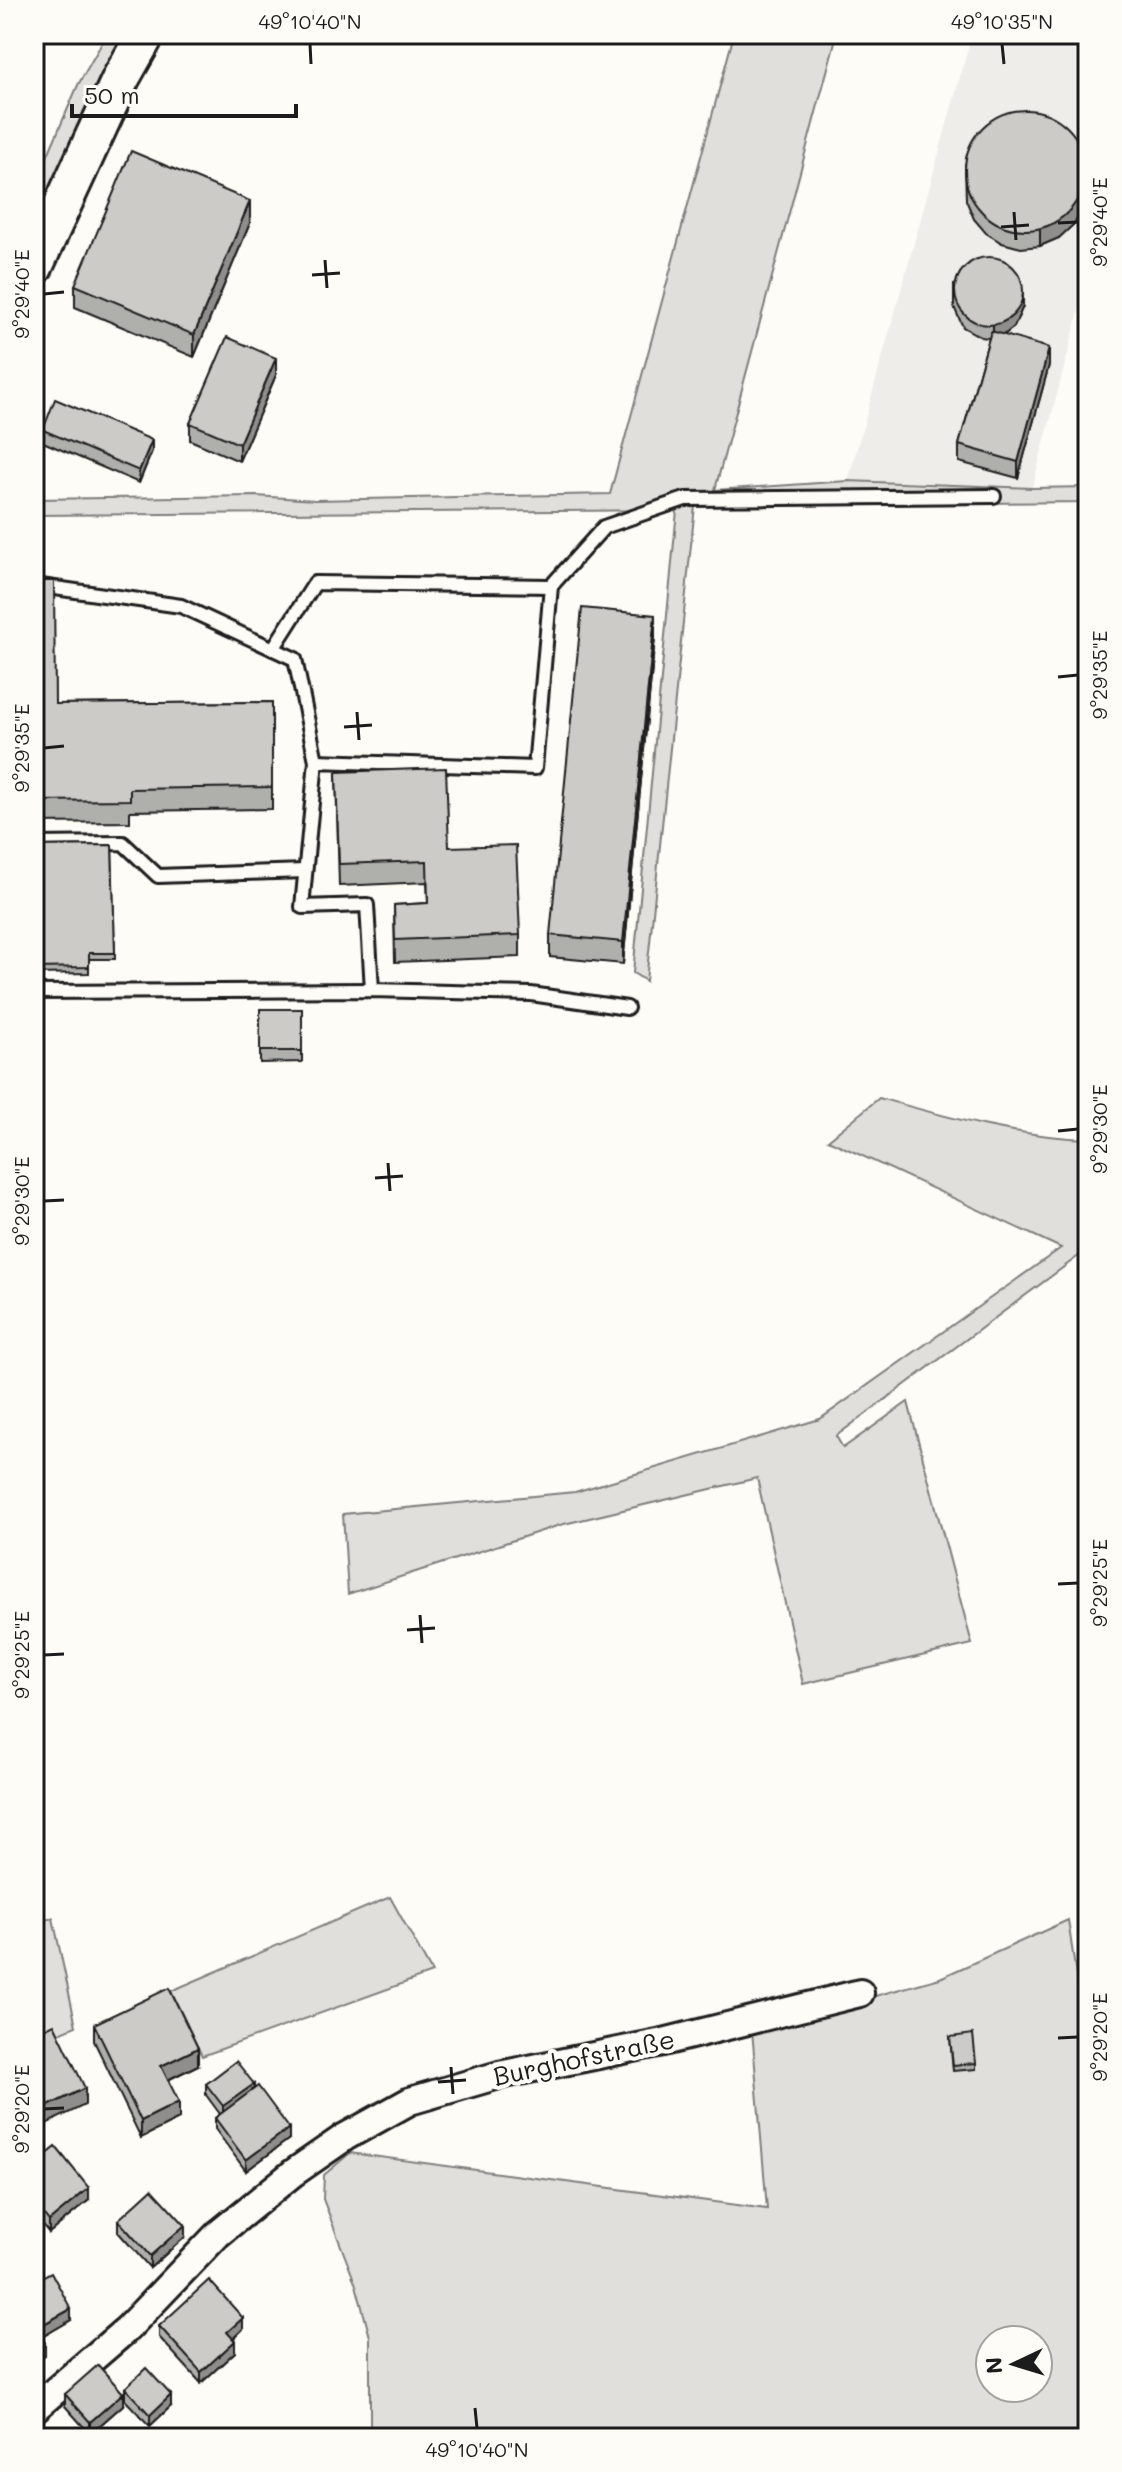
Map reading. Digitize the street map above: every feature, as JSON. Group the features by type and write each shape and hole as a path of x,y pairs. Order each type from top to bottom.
{"street":[{"path":"34,267 121,78 146,34"},
{"name":"Burghofstraße","path":"34,2409 127,2329 218,2234 293,2173 345,2137 410,2101 499,2075 663,2042 860,1993"}],"lane":[{"path":"316,761 535,768 551,586 604,527 685,499 994,496"},
{"path":"273,649 315,583 551,586"},
{"path":"34,585 181,606 295,659 316,761 302,907 367,905 372,990"},
{"path":"34,844 123,843 158,876 305,871"},
{"path":"34,992 372,990 531,994 627,1008"}],"shaded area":[{"path":"107,34 126,34 99,78 34,225 34,187 78,85"},
{"path":"734,34 837,34 715,490 848,481 1088,487 1088,502 695,506 646,981 633,973 677,510 34,515 34,499 256,496 315,500 610,494"},
{"path":"972,34 1088,34 1088,278 1032,488 848,481"},
{"path":"879,1098 1009,1130 1088,1139 1088,1249 836,1436 843,1448 908,1402 972,1644 803,1684 757,1478 560,1525 348,1594 343,1514 575,1492 820,1419 1061,1248 828,1140"},
{"path":"390,1897 432,1973 202,2056 171,1991"},
{"path":"53,1918 76,2026 34,2044 34,1922"},
{"path":"1068,1920 1088,2058 1088,2438 370,2438 370,2337 356,2285 323,2199 324,2175 350,2153 767,2209 752,2030 940,1978"}],"building":[{"path":"1025,110 1048,114 1068,127 1081,147 1085,170 1081,193 1068,213 1048,226 1025,230 1002,226 982,213 969,193 965,170 969,147 982,127 1002,114"},
{"path":"131,151 250,201 194,335 75,285"},
{"path":"996,257 1017,272 1023,291 1021,304 1013,315 996,325 982,325 965,315 957,304 955,284 965,267 976,259"},
{"path":"991,331 1049,348 1018,462 959,445"},
{"path":"227,337 276,358 239,444 190,423"},
{"path":"55,399 152,440 139,471 43,430"},
{"path":"34,581 54,581 55,704 272,702 272,787 130,789 130,800 34,801"},
{"path":"582,608 655,615 623,942 550,935"},
{"path":"446,768 449,847 516,845 520,935 395,940 394,905 428,903 427,861 339,864 336,772"},
{"path":"112,845 115,953 89,953 89,967 34,968 34,846"},
{"path":"260,1009 302,1009 302,1051 260,1051"},
{"path":"169,1988 198,2048 161,2066 179,2102 141,2121 94,2024"},
{"path":"54,2024 85,2088 34,2113 34,2034"},
{"path":"973,2034 976,2063 953,2065 950,2037"},
{"path":"236,2061 254,2084 223,2106 206,2084"},
{"path":"258,2086 289,2128 246,2160 215,2118"},
{"path":"56,2147 89,2188 49,2221 34,2202 34,2165"},
{"path":"152,2189 185,2225 150,2256 118,2220"},
{"path":"51,2272 71,2309 42,2325 34,2311 34,2281"},
{"path":"209,2280 243,2318 227,2332 235,2341 201,2372 159,2326"},
{"path":"34,2322 45,2343 34,2349"},
{"path":"98,2365 123,2393 90,2422 65,2394"},
{"path":"146,2368 171,2395 150,2415 125,2388"}]}
